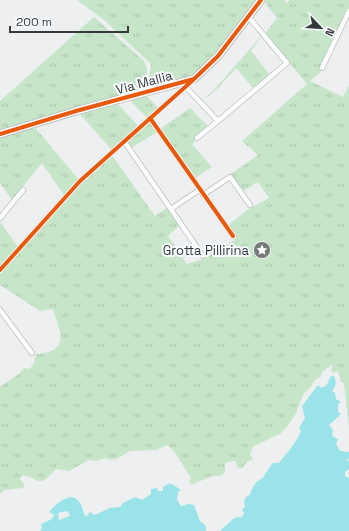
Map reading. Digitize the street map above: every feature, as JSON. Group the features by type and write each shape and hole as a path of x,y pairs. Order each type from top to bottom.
{"street":[{"name":"Via Mallia","path":"0,134 76,111 184,85 194,79 218,56 261,0"},
{"path":"322,68 347,22 349,11"},
{"path":"197,138 288,63 248,16"},
{"path":"0,270 80,181 184,85 218,120"},
{"path":"150,118 199,190 233,236"},
{"path":"124,141 203,256"},
{"path":"203,195 232,177 250,205"},
{"path":"0,218 23,190"},
{"path":"171,209 199,190"},
{"path":"0,310 32,353"}],"green space":[{"path":"77,0 258,0 212,59 192,77 151,88 149,80 151,64 104,20"},
{"path":"263,0 284,0 287,3 289,0 349,0 349,8 320,67 321,72 310,81 343,97 349,85 349,428 344,383 341,382 338,371 333,373 331,371 333,364 322,372 321,376 315,380 310,388 303,394 296,413 289,424 281,433 253,447 250,454 253,459 247,462 242,468 238,468 235,461 225,463 225,472 221,476 212,476 191,485 189,481 191,477 167,445 156,450 130,451 116,459 109,460 105,458 96,461 89,460 69,471 56,469 42,481 23,475 20,479 25,485 23,488 4,490 0,494 0,387 20,373 24,368 30,369 34,363 36,354 54,350 60,340 60,333 53,309 40,311 0,285 0,272 79,185 111,154 155,216 168,207 180,225 168,236 187,264 203,259 233,241 234,233 227,226 250,208 269,198 258,182 243,191 231,174 258,155 242,141 307,84 265,34 277,18"},
{"path":"94,17 144,61 147,69 146,89 0,133 0,101"},
{"path":"262,35 251,51 270,75 254,89 236,68 215,91 202,101 214,90"},
{"path":"145,94 158,108 147,118 128,98"},
{"path":"116,102 138,126 112,150 78,112"},
{"path":"190,108 208,126 196,136 195,141 192,144 212,167 194,179 160,129"},
{"path":"148,123 151,123 157,132 131,148 127,141"},
{"path":"33,125 79,180 64,195 42,163 12,200 0,183 0,136"},
{"path":"0,222 18,247 0,268"}],"water":[{"path":"331,376 334,376 336,381 332,391 335,393 336,399 341,402 338,404 338,412 341,414 329,425 333,430 332,436 338,439 336,444 340,451 349,452 349,459 346,460 349,461 349,469 345,472 345,476 349,478 349,531 220,531 234,518 242,517 244,513 242,510 245,507 244,501 247,496 250,495 254,485 263,478 273,463 279,463 299,436 301,431 299,428 305,418 302,406 318,385 321,388 326,386"},
{"path":"168,484 172,484 181,490 178,492 177,500 181,506 189,504 194,505 200,521 206,526 206,531 40,531 42,528 41,524 50,520 55,515 49,512 64,499 73,497 77,499 86,517 90,512 95,515 110,508 120,507 123,503 135,497 142,500 151,494 151,489 157,488 158,491 163,491 163,487","holes":["68,511 70,516 59,520 58,513"]}],"cycle path":[{"path":"0,134 76,111 194,79 218,56 261,0"},
{"path":"0,270 80,181 193,80"},
{"path":"150,118 233,236"}],"place":[{"name":"Grotta Pillirina","path":"262,250"}]}
